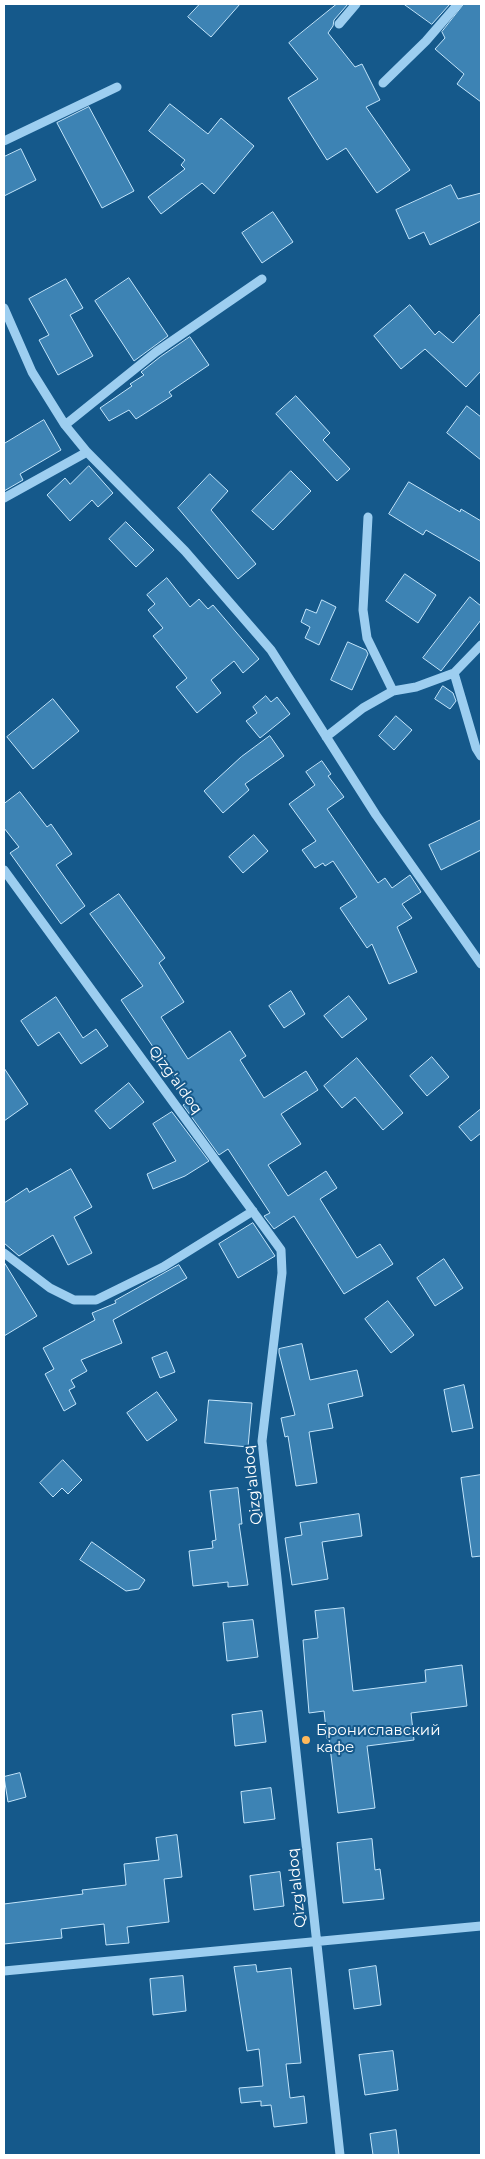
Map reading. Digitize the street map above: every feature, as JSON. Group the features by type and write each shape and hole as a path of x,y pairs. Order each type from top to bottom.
{"street":[{"path":"339,24 356,4"},
{"path":"383,83 426,41 458,4"},
{"path":"4,141 117,87"},
{"path":"65,425 156,352 262,279"},
{"path":"4,308 32,372 65,425 87,452 185,551 271,650 376,815 481,964"},
{"path":"4,498 87,452"},
{"path":"368,517 363,610 367,638 393,691"},
{"path":"326,737 363,708 393,691 416,687 454,673 481,645"},
{"path":"454,673 476,748 481,756"},
{"name":"Qizg'aldoq","path":"4,870 281,1250 282,1273 262,1441 340,2155"},
{"path":"4,1253 50,1288 74,1300 96,1300 163,1266 253,1211"},
{"path":"4,1971 481,1926"}],"building":[{"path":"200,4 240,4 211,37 188,17"},
{"path":"337,4 348,4 334,20 333,26 328,33 355,67 362,64 380,100 366,107 410,170 377,193 346,148 327,160 288,98 318,79 289,43"},
{"path":"404,4 450,4 432,24"},
{"path":"464,4 481,4 481,102 457,84 464,74 435,49 445,38 442,32"},
{"path":"170,104 208,134 221,118 254,146 214,194 202,183 161,214 148,197 185,169 181,165 185,160 149,131"},
{"path":"89,107 134,191 102,208 57,123"},
{"path":"21,149 36,180 4,196 4,157"},
{"path":"451,185 458,199 481,193 481,221 430,245 424,232 409,239 396,210"},
{"path":"273,212 293,242 262,263 242,233"},
{"path":"129,278 168,336 134,361 95,301"},
{"path":"66,279 83,308 70,315 93,356 58,375 39,340 49,335 29,299"},
{"path":"410,305 435,335 439,331 453,343 481,313 481,371 466,387 425,349 401,369 374,336"},
{"path":"190,337 209,365 169,392 172,396 136,419 129,410 109,421 100,408 132,386 130,384 144,375 141,372 160,357"},
{"path":"296,396 330,433 323,440 350,469 337,481 276,414"},
{"path":"467,406 481,417 481,460 447,433"},
{"path":"44,420 61,450 20,474 23,480 4,491 4,444"},
{"path":"89,466 113,493 98,507 92,500 70,521 47,495 65,478 70,484"},
{"path":"291,471 311,491 273,530 252,511"},
{"path":"210,474 228,491 211,510 256,564 238,579 178,508"},
{"path":"409,482 460,512 461,509 481,521 481,562 426,530 423,535 389,514"},
{"path":"126,522 154,550 136,567 109,539"},
{"path":"405,574 436,595 418,623 386,601"},
{"path":"167,578 190,607 199,599 208,609 213,605 259,659 243,673 234,661 211,680 221,693 197,713 176,687 187,678 153,636 163,628 148,610 155,604 147,595"},
{"path":"470,597 481,606 481,620 441,671 423,658"},
{"path":"322,600 336,607 319,645 305,638 310,627 301,622 306,609 316,613"},
{"path":"348,642 366,650 368,654 352,690 331,680"},
{"path":"443,686 453,693 456,701 450,709 435,699"},
{"path":"266,696 271,702 277,697 290,714 260,738 246,721 257,713 253,707"},
{"path":"53,699 79,731 33,769 7,737"},
{"path":"396,716 412,730 394,750 379,736"},
{"path":"270,736 284,756 245,784 249,790 223,813 204,791 241,757"},
{"path":"322,761 331,774 328,776 344,797 327,809 378,883 385,878 392,888 410,875 421,892 402,904 412,918 397,927 417,972 389,984 372,944 367,948 340,908 357,897 333,861 325,866 323,863 315,868 302,850 316,841 289,804 315,785 306,772"},
{"path":"20,792 47,827 51,824 72,854 56,865 85,906 61,924 10,853 19,847 4,828 4,804"},
{"path":"481,820 481,850 441,870 429,845"},
{"path":"254,835 268,851 243,873 229,857"},
{"path":"119,894 165,958 159,963 184,1002 161,1017 188,1059 230,1031 246,1056 240,1060 264,1098 306,1071 318,1090 281,1114 301,1144 268,1165 288,1196 326,1171 337,1188 320,1199 357,1258 380,1244 393,1264 344,1294 294,1216 274,1229 264,1216 270,1213 228,1149 219,1155 183,1105 190,1101 121,1000 143,986 90,914"},
{"path":"291,991 305,1014 284,1028 269,1006"},
{"path":"349,996 367,1019 342,1038 324,1016"},
{"path":"56,997 83,1038 96,1029 108,1046 81,1064 59,1032 38,1046 21,1021"},
{"path":"432,1057 449,1077 427,1096 410,1076"},
{"path":"357,1058 403,1113 383,1130 355,1097 342,1108 324,1086"},
{"path":"4,1068 28,1104 4,1121"},
{"path":"129,1083 144,1102 110,1129 95,1111"},
{"path":"481,1109 481,1133 471,1141 459,1127"},
{"path":"172,1112 209,1161 185,1176 153,1189 147,1174 176,1161 153,1124"},
{"path":"71,1169 92,1207 74,1217 92,1253 68,1265 53,1235 19,1256 4,1243 4,1203 27,1188 29,1192"},
{"path":"253,1223 275,1256 238,1278 219,1244"},
{"path":"444,1259 463,1288 435,1306 417,1278"},
{"path":"4,1262 37,1316 4,1336"},
{"path":"179,1265 187,1278 113,1320 122,1343 81,1360 87,1371 71,1380 75,1387 69,1390 76,1404 64,1411 45,1374 54,1369 43,1348 95,1320 92,1313 116,1303 115,1301"},
{"path":"388,1301 414,1335 391,1353 365,1319"},
{"path":"302,1344 310,1380 357,1370 363,1396 328,1404 333,1428 309,1432 317,1483 296,1486 288,1436 285,1437 281,1418 295,1415 279,1349"},
{"path":"167,1352 175,1372 160,1378 152,1358"},
{"path":"464,1385 473,1428 452,1432 444,1390"},
{"path":"157,1392 177,1420 147,1441 127,1413"},
{"path":"209,1400 252,1403 248,1447 205,1443"},
{"path":"63,1460 82,1480 68,1494 62,1488 53,1497 40,1483"},
{"path":"481,1475 481,1556 472,1557 461,1478"},
{"path":"238,1488 242,1524 239,1524 248,1585 228,1587 228,1582 193,1586 189,1551 213,1548 212,1541 216,1540 210,1491"},
{"path":"359,1514 362,1536 322,1542 328,1579 292,1585 285,1538 302,1535 300,1523"},
{"path":"92,1542 145,1580 139,1589 126,1591 80,1560"},
{"path":"344,1608 353,1691 426,1682 425,1670 462,1665 467,1706 411,1713 414,1740 367,1746 375,1808 338,1813 324,1711 309,1713 303,1640 318,1638 315,1611"},
{"path":"253,1620 258,1657 227,1661 223,1623"},
{"path":"262,1711 266,1742 235,1746 232,1715"},
{"path":"20,1773 26,1797 8,1802 4,1777"},
{"path":"271,1788 275,1819 244,1823 241,1792"},
{"path":"177,1835 182,1877 164,1879 169,1922 127,1927 129,1943 106,1945 104,1924 61,1929 62,1938 4,1944 4,1904 83,1894 82,1890 126,1885 124,1864 159,1860 156,1838"},
{"path":"372,1839 375,1870 380,1869 384,1899 343,1903 337,1843"},
{"path":"280,1872 284,1906 254,1910 250,1876"},
{"path":"256,1965 257,1972 291,1968 301,2063 286,2064 290,2098 304,2096 307,2123 274,2127 271,2105 261,2106 261,2101 241,2103 239,2088 263,2086 259,2049 247,2051 234,1967"},
{"path":"376,1966 381,2005 354,2009 349,1970"},
{"path":"183,1976 186,2011 153,2015 150,1979"},
{"path":"393,2051 398,2090 365,2095 359,2055"},
{"path":"396,2130 399,2155 373,2155 370,2134"}],"place":[{"name":"Брониславский кафе","path":"306,1740"}]}
